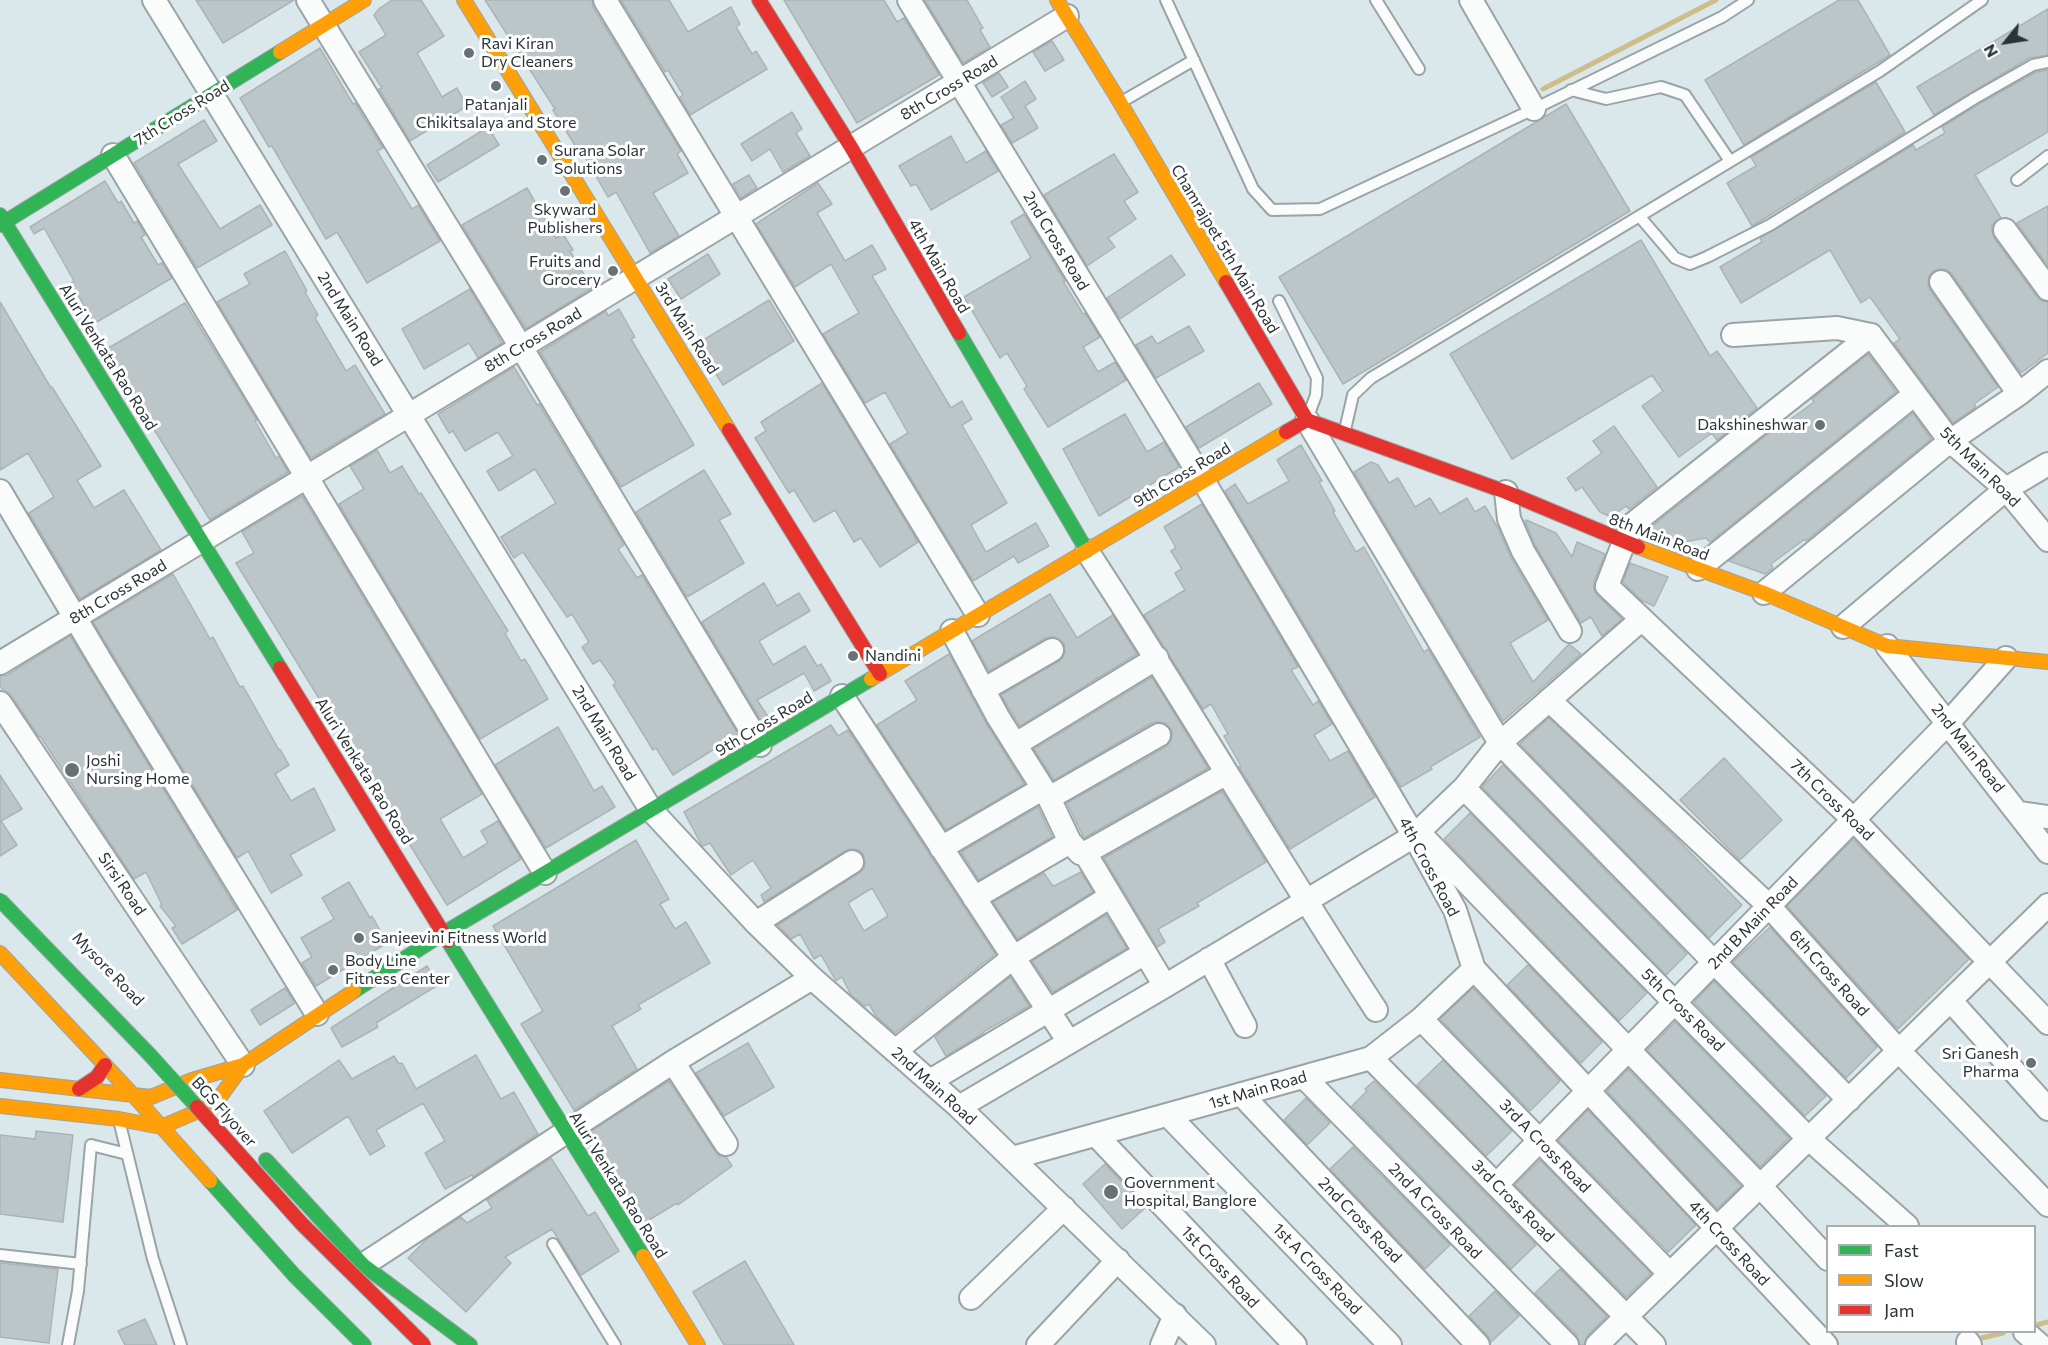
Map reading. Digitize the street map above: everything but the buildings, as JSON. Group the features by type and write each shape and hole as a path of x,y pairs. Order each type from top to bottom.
{"main road":[{"name":"7th Cross Road","path":"2,221 364,0"},
{"name":"3rd Main Road","path":"464,0 880,674"},
{"name":"4th Main Road","path":"759,0 851,147 1087,551"},
{"path":"1062,8 1117,98"},
{"name":"Chamrajpet 5th Main Road","path":"1117,98 1307,420"},
{"name":"Aluri Venkata Rao Road","path":"2,221 698,1345"},
{"name":"9th Cross Road","path":"243,1065 317,1014 444,933 1307,420"},
{"name":"8th Main Road","path":"1307,420 1506,492 1624,542 1764,593 1887,646 2048,662"},
{"name":"Mysore Road","path":"4,895 200,1088"},
{"name":"BGS Flyover","path":"4,895 302,1224 424,1345"},
{"path":"0,918 78,1000"},
{"path":"0,953 134,1096 294,1275 364,1345"},
{"path":"79,1089 97,1077 105,1065"},
{"path":"161,1127 200,1088 243,1065"},
{"path":"0,1106 119,1106 134,1096 151,1096 200,1088 243,1065"},
{"path":"0,1080 79,1089 161,1127"},
{"path":"157,1085 197,1128"},
{"path":"213,1146 302,1242 407,1345"},
{"path":"254,1147 363,1265 470,1345"}],"street":[{"name":"2nd Main Road","path":"154,0 651,810 756,923 812,978 959,1107 1204,1345"},
{"path":"308,0 521,347 760,745"},
{"path":"606,0 978,615"},
{"name":"2nd Cross Road","path":"909,0 1203,482"},
{"path":"1471,0 1533,109"},
{"name":"8th Cross Road","path":"0,663 959,82 1062,8"},
{"path":"113,155 545,873"},
{"path":"2005,230 2048,289"},
{"path":"1941,282 2019,394"},
{"path":"1733,335 1837,328 1871,335"},
{"path":"1624,542 1634,523 1871,335"},
{"name":"5th Main Road","path":"1871,335 1950,441 2006,489 2048,540"},
{"path":"1764,593 1950,441 2019,394 2048,371"},
{"path":"1698,569 1915,394"},
{"path":"1307,420 1500,743 1849,1100"},
{"path":"1843,627 2006,489 2048,464"},
{"name":"4th Cross Road","path":"1203,482 1416,834 1455,910 1474,969 1826,1345"},
{"path":"0,491 317,1014"},
{"path":"1506,492 1509,519 1523,551 1570,631"},
{"name":"7th Cross Road","path":"1624,542 1607,586 1854,820 2048,1023"},
{"path":"1087,551 1157,658 1305,902 1376,1010"},
{"path":"959,1107 1166,986 1416,834 1464,788 1500,743 1642,619"},
{"path":"952,631 983,690 1078,848 1111,896 1166,986"},
{"name":"2nd Main Road","path":"1887,646 2048,852"},
{"path":"983,690 1052,650"},
{"path":"1016,744 1157,658"},
{"name":"2nd B Main Road","path":"1496,1185 1948,723 2006,658"},
{"path":"842,696 1069,1042"},
{"name":"6th Cross Road","path":"1550,700 1769,906 1899,1051 2048,1205"},
{"name":"Sirsi Road","path":"0,703 243,1065"},
{"path":"941,848 1159,735"},
{"path":"974,898 1227,773"},
{"name":"5th Cross Road","path":"1464,788 1809,1139 1905,1225"},
{"path":"2019,813 2048,817"},
{"path":"1416,834 1629,1050 1826,1258"},
{"path":"756,923 852,862"},
{"path":"895,1051 1014,957 1111,896"},
{"path":"1597,1345 2048,905"},
{"path":"930,1081 1145,953"},
{"path":"1209,959 1245,1026"},
{"name":"1st Main Road","path":"1012,1158 1371,1058 1421,1019 1474,969"},
{"path":"363,1265 565,1131 812,978"},
{"path":"1951,1001 2048,1108"},
{"name":"3rd A Cross Road","path":"1421,1019 1670,1274"},
{"name":"3rd Cross Road","path":"1371,1058 1654,1345"},
{"path":"673,1062 726,1144"},
{"name":"2nd A Cross Road","path":"1304,1077 1567,1345"},
{"name":"2nd Cross Road","path":"1241,1094 1479,1345"},
{"name":"1st A Cross Road","path":"1168,1115 1390,1345"},
{"name":"1st Cross Road","path":"1096,1135 1295,1345"},
{"path":"971,1298 1064,1208"},
{"path":"1038,1345 1118,1260"},
{"path":"1162,1345 1175,1316"},
{"path":"2026,1333 2040,1345"}],"lane":[{"path":"1166,0 1253,189 1272,210 1320,209 1722,17 1748,0"},
{"path":"1376,0 1419,69"},
{"path":"1344,434 1353,395 1371,378 1640,218 1730,160 1880,71 1982,0"},
{"path":"1117,98 1194,60"},
{"path":"1640,218 1675,258 1690,264 1770,225 1975,98 2033,65 2048,62"},
{"path":"1571,90 1606,99 1661,87 1685,96 1730,160"},
{"path":"2017,180 2048,156"},
{"path":"1279,301 1317,378 1316,395 1307,420"},
{"path":"119,1106 153,1258 181,1345"},
{"path":"68,1345 78,1291 91,1145 128,1154"},
{"path":"553,1244 615,1345"},
{"path":"0,1255 81,1264"}],"waterway":[{"path":"1543,89 1716,0"},
{"path":"2036,1325 2048,1322"},
{"path":"1973,1340 2003,1333"}],"traffic: fast":[{"path":"0,225 280,52"},
{"path":"0,215 280,668"},
{"path":"959,333 1087,551"},
{"path":"354,991 444,933 871,679"},
{"path":"0,900 150,1055 197,1107"},
{"path":"448,941 643,1256"},
{"path":"266,1160 363,1265 470,1345"},
{"path":"210,1181 294,1275 364,1345"}],"traffic: slow":[{"path":"280,52 364,0"},
{"path":"464,0 729,430"},
{"path":"1057,0 1226,282"},
{"path":"871,679 1286,432"},
{"path":"1638,547 1764,593 1887,646 2048,662"},
{"path":"0,953 210,1181"},
{"path":"0,1080 151,1097 192,1080 243,1065 354,991"},
{"path":"0,1106 119,1119 161,1127 215,1104 243,1065"},
{"path":"643,1256 698,1345"}],"traffic: jam":[{"path":"759,0 851,147 959,333"},
{"path":"1226,282 1307,420 1286,432"},
{"path":"1307,420 1506,492 1638,547"},
{"path":"729,430 880,674"},
{"path":"280,668 448,941"},
{"path":"79,1089 97,1077 105,1065"},
{"path":"197,1107 302,1224 424,1345"}],"place":[{"name":"Ravi Kiran Dry Cleaners","path":"469,53"},
{"name":"Patanjali Chikitsalaya and Store","path":"496,86"},
{"name":"Surana Solar Solutions","path":"542,160"},
{"name":"Skyward Publishers","path":"565,191"},
{"name":"Fruits and Grocery","path":"613,271"},
{"name":"Dakshineshwar","path":"1820,425"},
{"name":"Nandini","path":"853,656"},
{"name":"Joshi Nursing Home","path":"72,770"},
{"name":"Sanjeevini Fitness World","path":"359,938"},
{"name":"Body Line Fitness Center","path":"333,970"},
{"name":"Sri Ganesh Pharma","path":"2031,1063"},
{"name":"Government Hospital, Banglore","path":"1111,1192"}]}
